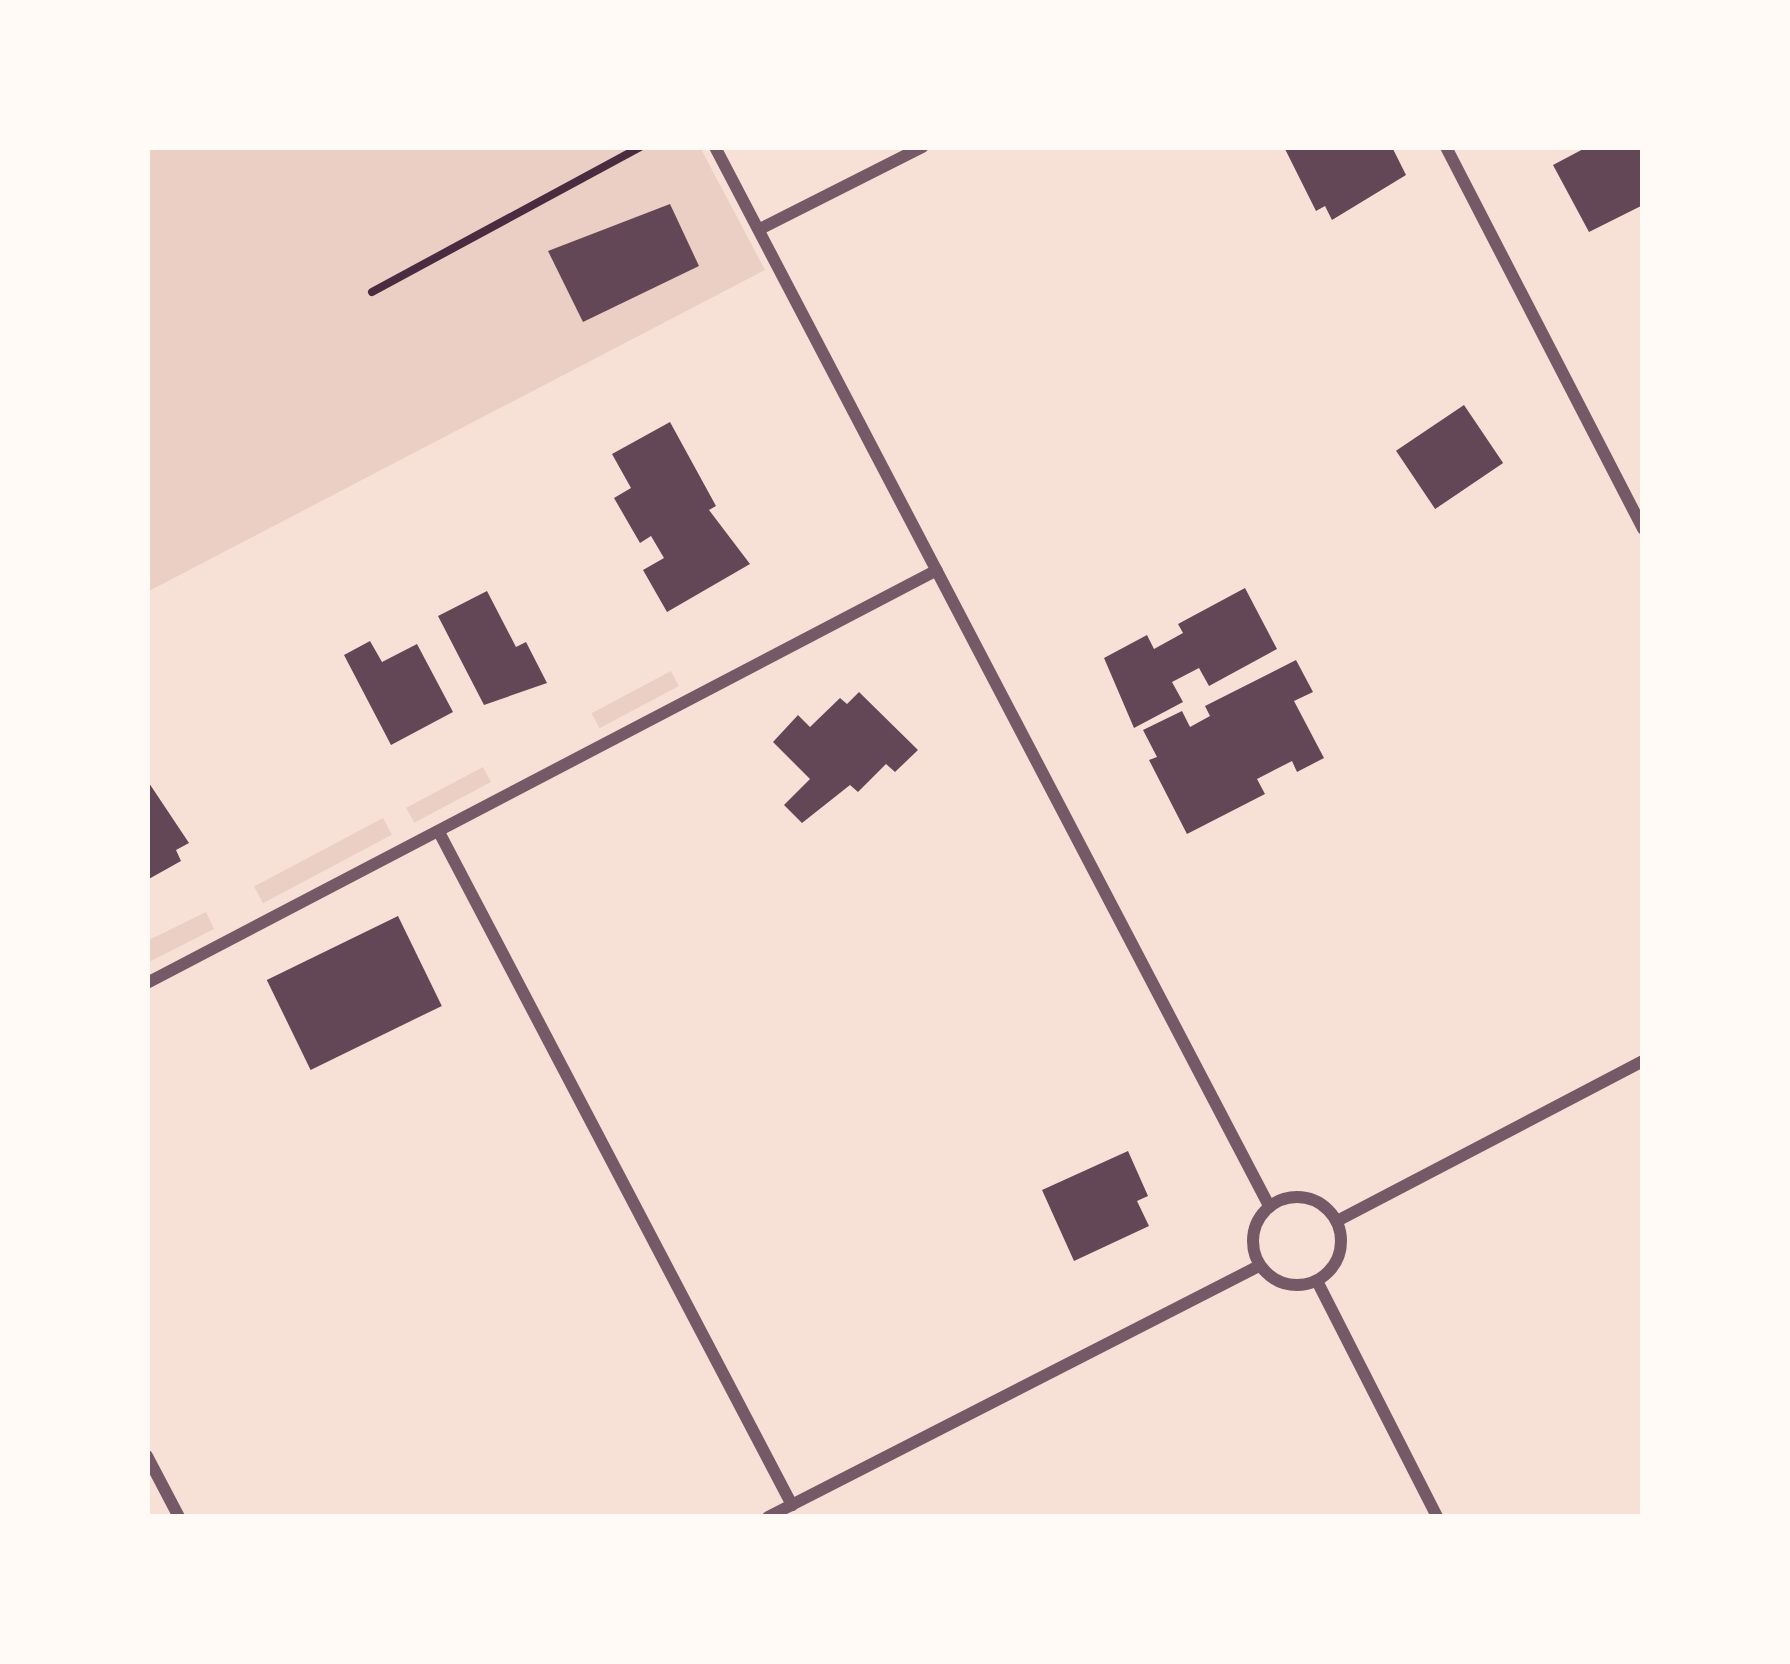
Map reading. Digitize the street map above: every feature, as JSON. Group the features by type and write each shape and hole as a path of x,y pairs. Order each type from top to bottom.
{"street":[{"path":"716,147 1270,1206"},
{"path":"760,229 922,147"},
{"path":"1446,147 1643,529"},
{"path":"147,983 938,570"},
{"path":"440,834 792,1505"},
{"path":"1336,1221 1643,1061"},
{"path":"1307,1198 1336,1221 1337,1262 1317,1281 1292,1286 1259,1266 1252,1240 1270,1206 1307,1198"},
{"path":"768,1517 1259,1266"},
{"path":"1317,1281 1437,1517"},
{"path":"147,1456 179,1517"}],"path":[{"path":"372,292 640,147"}],"shaded area":[{"path":"147,147 700,147 765,270 147,592"},
{"path":"671,671 679,686 600,728 592,713"},
{"path":"483,767 491,782 414,823 406,808"},
{"path":"383,818 392,835 263,903 254,887"},
{"path":"206,912 214,929 147,963 147,941"}],"building":[{"path":"1284,147 1392,147 1406,175 1332,220 1325,206 1316,211"},
{"path":"1587,147 1643,147 1643,205 1589,232 1553,165"},
{"path":"670,204 699,266 583,322 548,251"},
{"path":"1464,405 1503,463 1435,509 1396,451"},
{"path":"670,422 716,506 709,510 750,564 667,612 643,570 664,558 651,536 640,543 614,498 631,488 612,454"},
{"path":"1245,588 1277,649 1209,686 1199,668 1172,682 1183,702 1134,728 1104,658 1147,635 1154,649 1183,633 1178,624"},
{"path":"487,591 516,647 526,642 547,683 484,705 438,616"},
{"path":"370,641 382,662 417,644 453,712 391,745 344,655"},
{"path":"1296,660 1313,692 1294,701 1324,758 1297,772 1292,761 1257,779 1265,794 1187,834 1149,760 1157,757 1143,730 1182,711 1190,727 1210,716 1205,706"},
{"path":"859,692 918,750 895,772 886,764 858,792 850,785 802,823 784,805 810,779 773,742 798,715 810,727 840,698 847,704"},
{"path":"147,780 189,843 176,850 181,861 147,880"},
{"path":"398,916 442,1006 311,1070 267,980"},
{"path":"1128,1151 1148,1196 1137,1201 1149,1226 1074,1261 1042,1190"}]}
